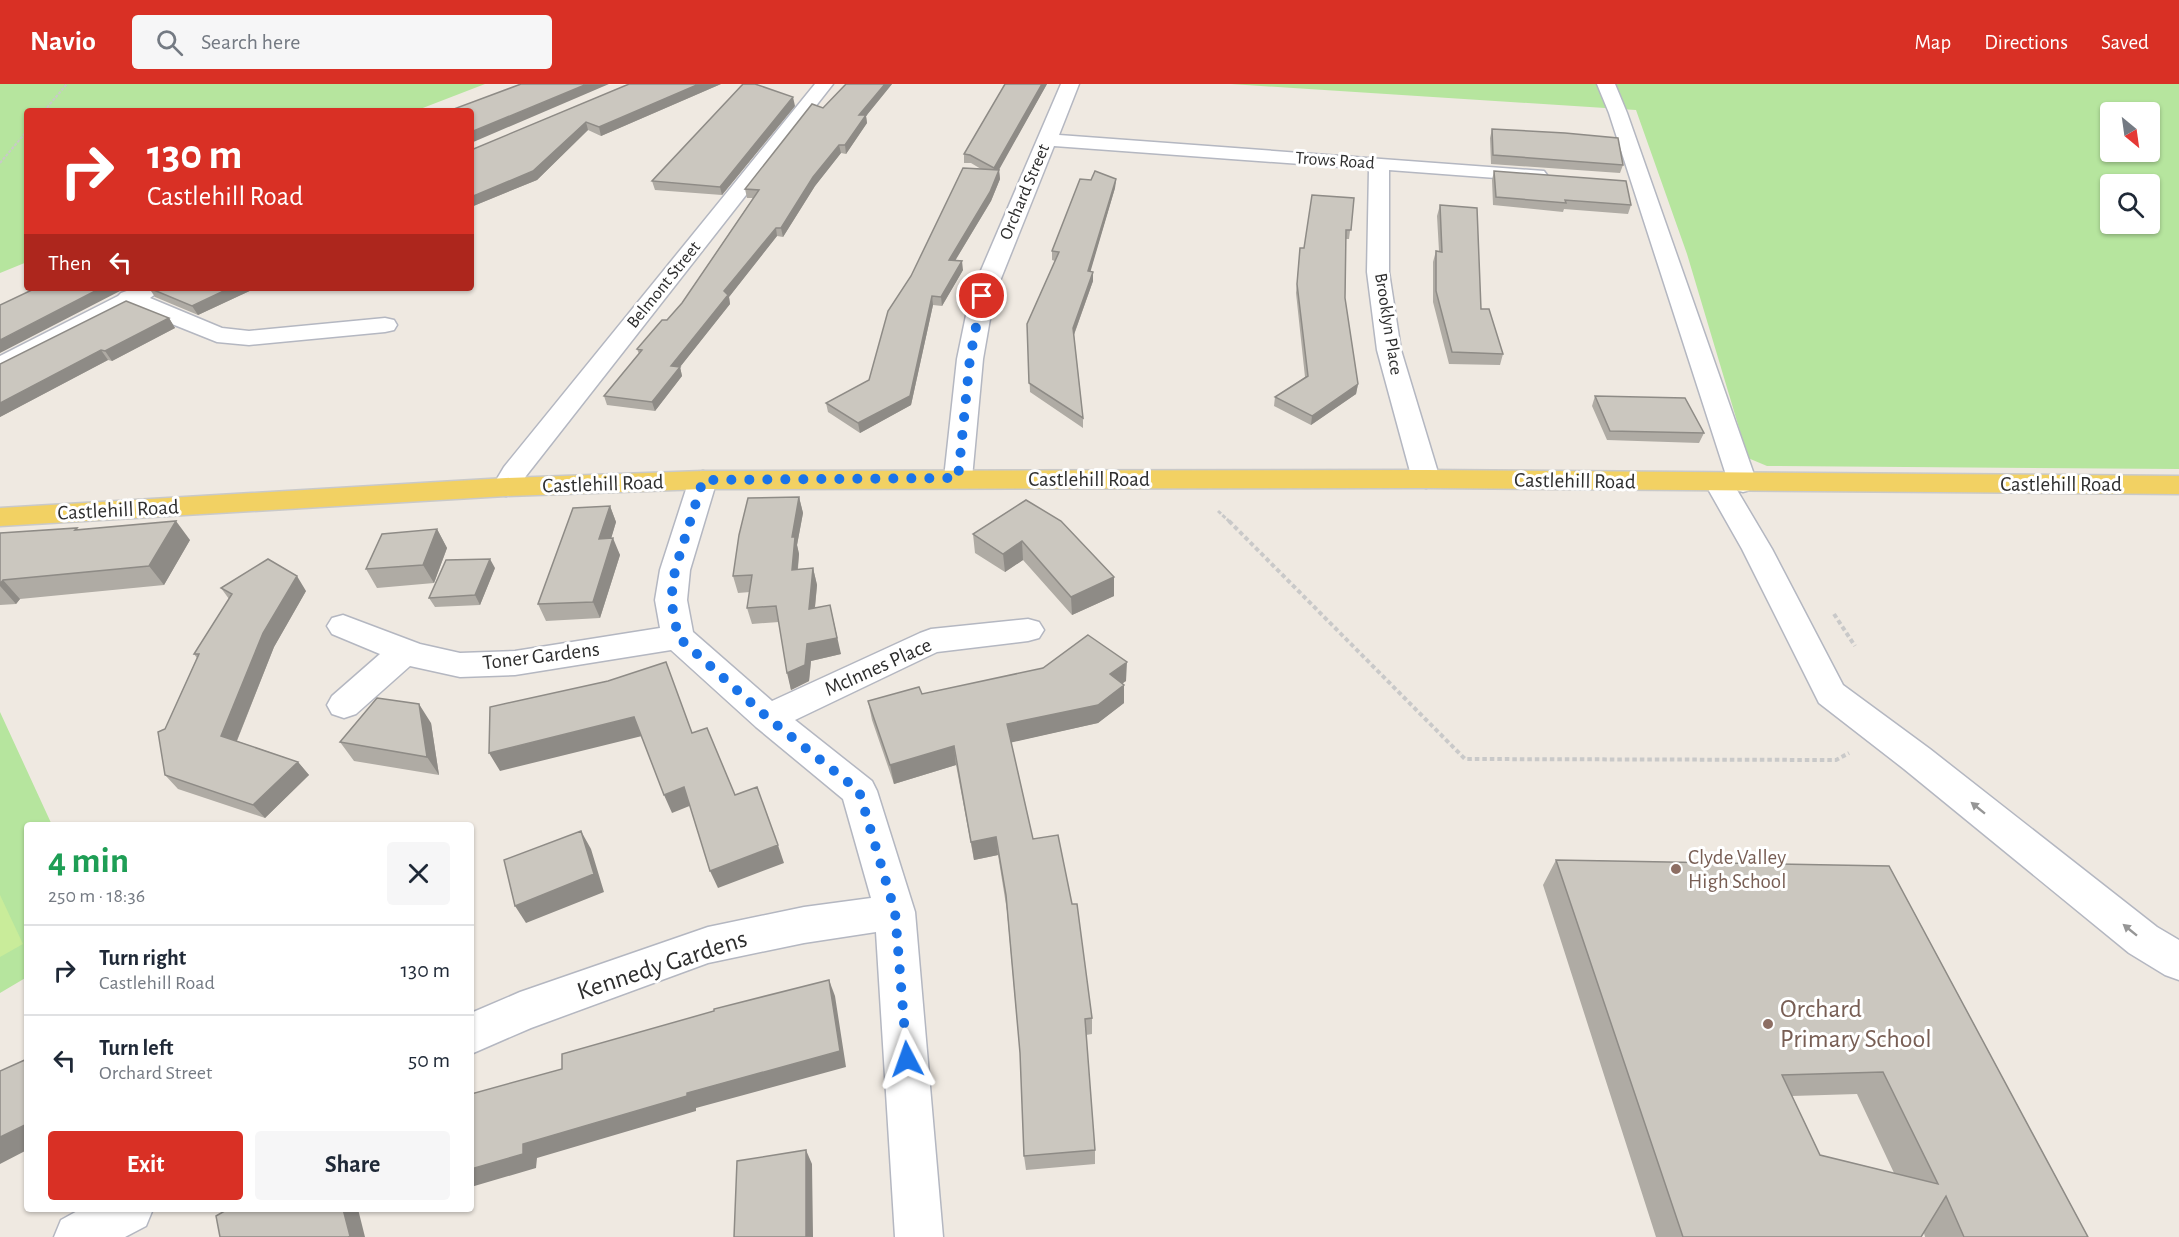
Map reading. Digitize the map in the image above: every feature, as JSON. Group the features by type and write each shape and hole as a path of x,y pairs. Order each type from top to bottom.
{"main road":[{"name":"Castlehill Road","path":"0,517 506,487 703,480 1426,479 2179,485"}],"street":[{"name":"Belmont Street","path":"506,487 514,473 824,84"},
{"name":"Orchard Street","path":"958,478 970,358 982,296 1070,84"},
{"path":"1606,84 1618,113 1730,482 1756,549 1831,693 2143,940 2179,962"},
{"name":"Trows Road","path":"1047,140 1553,176"},
{"name":"Brooklyn Place","path":"1378,164 1378,272 1389,350 1426,479"},
{"path":"0,366 146,291"},
{"path":"129,298 217,335 249,338 385,325"},
{"path":"703,480 675,570 671,600 678,637 768,718 859,791 895,912 919,1237"},
{"name":"Toner Gardens","path":"343,626 405,651 460,665 515,663 678,637"},
{"name":"McInnes Place","path":"768,718 931,641 1028,630"},
{"path":"344,705 405,651"},
{"name":"Kennedy Gardens","path":"474,1033 520,1012 708,945 804,925 895,912"},
{"path":"78,1237 124,1212"}],"path":[{"path":"47,108 67,84"},
{"path":"0,163 24,135"},
{"path":"1215,508 1257,546 1466,759 1836,760 1884,734"},
{"path":"1830,607 1855,646"}],"green space":[{"path":"0,84 485,84 423,108 24,108 24,263 0,273"},
{"path":"1231,84 2179,84 2179,469 1767,466 1748,458 1687,254 1636,110"},
{"path":"0,712 51,822 24,822 24,979 0,993"},
{"path":"0,895 23,944 0,957"}],"building":[{"path":"521,84 587,84 474,131 474,108 456,108"},
{"path":"629,84 699,84 599,127 586,122 533,171 474,196 474,149"},
{"path":"743,84 755,84 793,97 720,187 652,181"},
{"path":"846,84 885,84 859,115 866,115 845,145 839,145 813,177 781,228 776,228 724,291 728,295 671,366 680,367 652,402 604,396 642,350 637,349 662,320 667,320 682,303 759,190 745,189 812,104 823,108"},
{"path":"1005,84 1042,84 994,168 964,154"},
{"path":"1492,129 1618,138 1623,165 1493,155"},
{"path":"963,168 999,170 990,192 949,260 962,261 941,297 932,296 910,396 858,423 826,403 869,380 888,311 911,276"},
{"path":"1095,171 1116,179 1088,271 1093,272 1073,328 1083,418 1029,383 1027,324 1059,252 1052,251 1080,179 1091,180"},
{"path":"1494,171 1626,181 1631,205 1565,200 1566,203 1496,197"},
{"path":"1312,195 1354,198 1351,230 1346,230 1345,298 1358,384 1312,416 1275,397 1308,376 1297,284 1300,248 1304,248"},
{"path":"1440,205 1477,208 1481,309 1489,309 1503,354 1452,352 1436,291 1436,251 1442,252"},
{"path":"30,291 95,291 0,340 0,305"},
{"path":"156,291 224,291 192,306"},
{"path":"126,301 169,318 105,351 101,350 0,403 0,364"},
{"path":"1595,396 1685,398 1704,433 1610,431"},
{"path":"799,497 792,537 795,537 792,570 813,568 809,609 830,605 837,638 807,644 805,665 787,673 776,606 747,608 752,575 733,576 739,535 748,498"},
{"path":"1026,500 1061,521 1114,577 1071,597 1022,541 1003,554 973,534"},
{"path":"610,506 599,539 613,538 593,602 538,604 573,508"},
{"path":"176,521 149,566 3,580 0,584 0,533 77,528 75,530"},
{"path":"437,529 423,565 366,569 382,534"},
{"path":"268,559 297,576 263,633 221,736 298,762 253,805 165,775 158,732 165,729 199,654 194,654 232,594 221,588"},
{"path":"490,559 475,595 429,598 446,560"},
{"path":"1088,635 1127,662 1110,674 1124,685 1098,705 1007,724 1033,839 1058,835 1072,904 1077,904 1092,1018 1085,1019 1095,1150 1024,1156 1020,1053 1006,895 996,837 971,842 954,746 890,765 868,701 919,687 922,694 1043,668"},
{"path":"666,662 692,733 707,728 735,795 757,787 778,845 710,871 684,787 664,795 634,717 489,753 490,707 608,681"},
{"path":"377,698 419,704 427,757 340,742"},
{"path":"581,831 594,874 515,906 504,860"},
{"path":"1556,860 1889,866 2088,1237 1964,1237 1946,1196 1921,1237 1683,1237","holes":["1883,1072 1938,1184 1820,1155 1782,1075"]},
{"path":"829,980 840,1051 687,1093 687,1096 523,1144 523,1154 474,1168 474,1093 562,1069 562,1054 714,1011 714,1009"},
{"path":"24,1060 24,1125 0,1137 0,1071"},
{"path":"806,1150 806,1237 734,1237 737,1161"},
{"path":"223,1212 344,1212 350,1236 220,1237 216,1216"}],"place":[{"name":"Clyde Valley High School","path":"1676,869"},
{"name":"Orchard Primary School","path":"1768,1024"}],"route":[{"path":"907,1059 900,948 895,912 859,791 768,718 678,637 671,600 675,570 703,480 958,478 970,358 982,296"}]}
